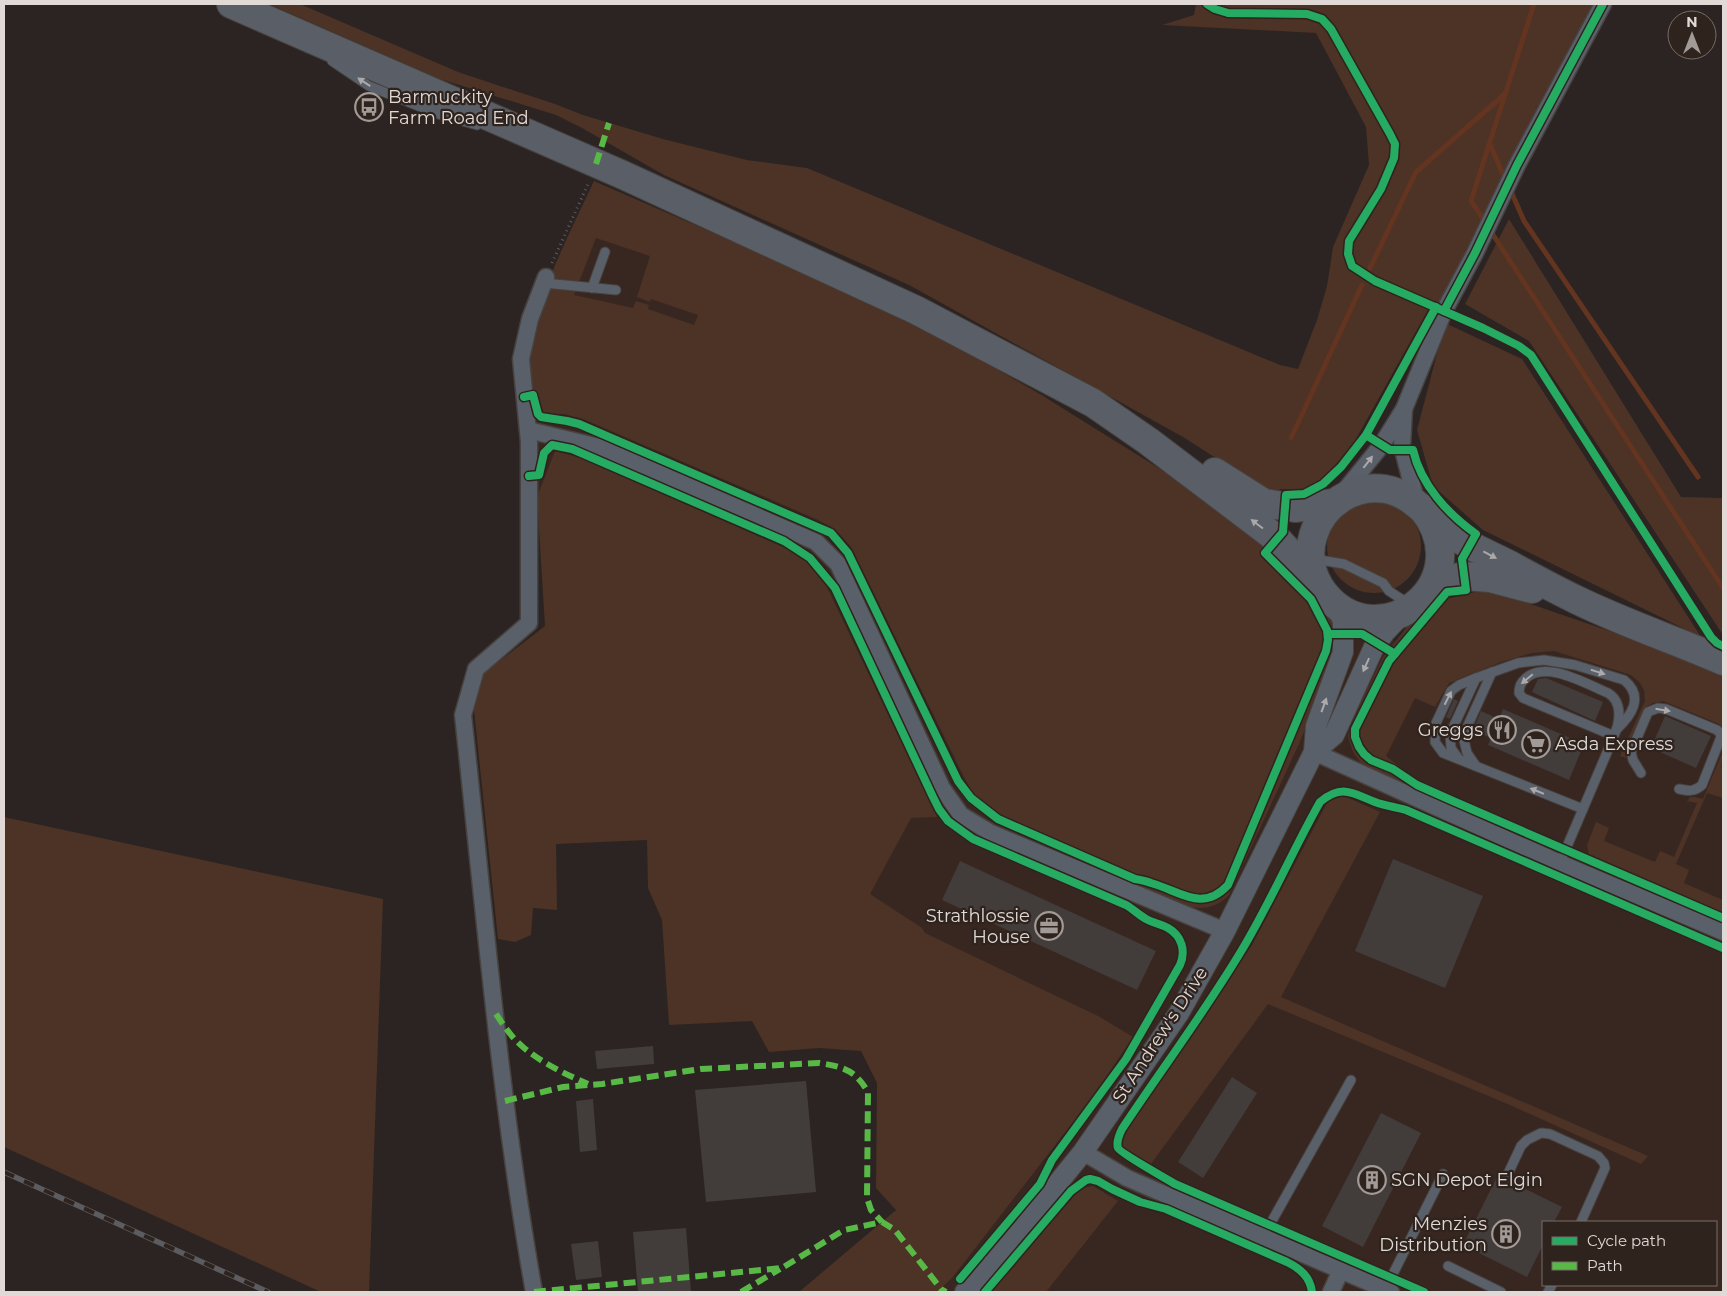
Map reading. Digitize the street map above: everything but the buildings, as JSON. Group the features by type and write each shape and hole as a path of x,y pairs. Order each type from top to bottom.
{"highway":[{"path":"231,4 596,164 916,310 1093,403 1148,441 1276,538 1306,565 1328,599 1344,611 1364,618 1384,618 1408,609 1421,600 1433,584 1439,564 1440,544 1434,525 1419,506"},
{"path":"1148,441 1205,465 1264,503 1295,508 1336,502"},
{"path":"1306,565 1315,528 1326,510 1336,502 1361,490 1378,488 1402,494 1419,506 1452,535 1577,600 1723,661"},
{"path":"1433,584 1463,576 1490,578 1577,600"}],"street":[{"path":"1336,502 1381,446 1404,409 1444,311 1476,253 1517,164 1603,4"},
{"path":"534,1292 519,1208 505,1102 463,715 476,669 529,623 528,430 521,359 530,319 545,280"},
{"path":"1404,409 1402,446 1419,506"},
{"path":"528,430 599,447 816,542 838,564 942,788 961,814 991,833 1225,931"},
{"name":"St Andrew's Drive","path":"965,1292 976,1284 1083,1152 1179,1014 1225,931 1314,752 1316,726 1343,652 1343,621 1336,605"},
{"name":"St Andrew's Drive","path":"1314,752 1334,735 1374,647 1384,632 1408,609"},
{"path":"1314,752 1560,862 1723,932"},
{"path":"1083,1152 1127,1178 1388,1291"},
{"path":"1331,1292 1341,1270"}],"lane":[{"path":"282,26 369,86 438,114 559,148"},
{"path":"592,288 605,252"},
{"path":"545,280 616,290"},
{"path":"1306,565 1344,564 1383,583 1408,609"},
{"path":"1583,809 1439,750 1434,739 1436,723 1451,691 1459,685 1524,661 1544,660 1575,665 1624,680 1632,690 1634,707 1630,716 1615,734"},
{"path":"1560,862 1615,734 1619,705 1616,698 1608,693 1551,671 1531,674 1521,683 1519,690 1523,698 1615,734"},
{"path":"1476,766 1467,753 1463,736 1492,672"},
{"path":"1460,760 1451,748 1450,734 1476,678"},
{"path":"1641,773 1633,760 1632,752 1648,712 1658,708 1666,709 1716,730 1720,733 1721,737 1702,785 1698,789 1691,791 1679,789"},
{"path":"1263,1237 1351,1080"},
{"path":"1506,1178 1521,1146 1527,1140 1541,1133 1550,1134 1598,1156 1602,1159 1605,1168 1581,1221"},
{"path":"1388,1291 1443,1174"},
{"path":"1448,1266 1501,1292"}],"path":[{"path":"545,280 596,164"}],"shaded area":[{"path":"269,4 300,4 458,72 583,115 663,139 747,160 807,168 1280,365 1298,369 1317,320 1327,286 1333,247 1369,165 1366,127 1316,33 1162,25 1194,15 1196,4 1603,4 1444,311 1428,310 1351,448 1320,481 1303,490 1280,489 1278,495 1272,494 1183,437 909,285 664,175 556,115 440,79"},
{"path":"594,181 960,348 1043,395 1332,617 1407,645 1451,598 1475,592 1475,585 1723,670 1723,1292 799,1292 930,1182 912,1115 546,626 528,359"},
{"path":"594,181 824,281 960,348 1043,396 1173,477 1262,542 1332,617 1336,639 1331,664 1299,744 1229,895 1218,903 1207,907 1195,908 1170,901 1134,884 1137,876 998,814 975,796 851,547 835,529 816,519 583,419 564,414 544,414 537,395 531,395 528,366 532,334 554,267","holes":["596,238 650,256 637,297 650,302 651,299 698,315 694,325 648,309 649,305 636,301 633,308 574,295"]},
{"path":"1509,219 1681,497 1723,498 1723,635 1529,341 1465,304"},
{"path":"1445,323 1522,359 1701,637 1483,530 1433,486 1417,430"},
{"path":"555,451 581,458 785,548 805,560 826,585 937,817 911,818 870,894 922,928 925,933 1098,1016 1133,1037 1091,1099 952,1278 937,1292 799,1292 896,1210 876,1188 877,1083 861,1051 819,1048 769,1052 752,1021 669,1025 662,920 648,888 647,840 556,844 557,910 533,908 531,935 515,942 498,939 474,710 484,673 545,626 537,497"},
{"path":"1374,499 1392,503 1407,513 1417,528 1421,546 1417,564 1407,579 1392,589 1374,593 1356,589 1341,579 1331,564 1327,546 1331,528 1341,513 1356,503"},
{"path":"1475,585 1723,670 1723,730 1719,724 1663,701 1653,703 1646,707 1625,751 1626,758 1620,756 1645,701 1644,690 1640,683 1631,675 1554,651 1532,653 1501,662 1449,683 1435,707 1415,698 1386,756 1419,782 1415,789 1363,766 1353,752 1348,737 1350,724 1383,657 1414,618 1441,591 1451,598 1475,592"},
{"path":"1723,751 1721,767 1723,769 1723,798 1707,793 1676,864 1689,870 1684,883 1723,900 1723,913 1589,855 1587,845 1596,822 1609,828 1604,841 1655,862 1660,851 1674,857 1697,803 1687,801 1690,797 1703,799"},
{"path":"1333,797 1346,797 1380,812 1281,997 1648,1156 1641,1164 1510,1105 1268,1004 1151,1164 1122,1149 1124,1133 1252,945 1327,803"},
{"path":"4,817 383,899 369,1292 321,1292 4,1147"},
{"path":"1093,1186 1118,1201 1046,1292 991,1292 1081,1188"}],"waterway":[{"path":"1486,223 1471,201 1534,4"},
{"path":"1370,268 1416,172 1506,93"},
{"path":"1490,144 1505,179"},
{"path":"1510,189 1524,221 1698,477"},
{"path":"1490,230 1723,588"},
{"path":"1291,438 1362,285"}],"railway":[{"path":"4,1172 268,1292"}],"marked path":[{"path":"596,164 609,123"},
{"path":"496,1014 512,1036 530,1053 554,1068 588,1084"},
{"path":"505,1101 563,1087 602,1084 701,1069 819,1063 842,1068 853,1074 868,1092 867,1198 871,1210 882,1222"},
{"path":"534,1292 782,1268 844,1230 882,1222 895,1230 941,1289 946,1292"},
{"path":"741,1292 780,1269"}],"cycle path":[{"path":"1207,4 1228,13 1307,14 1322,19 1331,29 1395,144 1394,158 1381,189 1349,241 1348,254 1352,266 1375,281 1483,328 1519,346 1531,355 1711,637 1723,646"},
{"path":"1444,311 1475,253 1517,165 1603,4"},
{"path":"524,397 533,395 538,414 541,417 579,424 831,533 848,553 958,781 971,798 998,819 1135,879 1149,882 1181,895 1200,899 1209,898 1228,885 1326,651 1327,630 1311,599 1265,553 1283,532 1286,495 1304,494 1323,484 1341,467 1366,435 1436,307"},
{"path":"1366,435 1390,450 1413,450 1422,475 1437,498 1455,517 1476,534 1462,559 1466,590 1447,592 1389,661 1355,729 1355,737 1364,754 1371,760 1393,769 1417,785 1723,918"},
{"path":"529,476 539,475 544,453 552,445 572,449 784,541 810,558 835,588 933,797 948,821 973,839 1126,905 1146,919 1173,931 1180,940 1183,949 1180,965 1126,1059 1052,1160 1040,1184 960,1279"},
{"path":"1328,634 1362,634 1395,654"},
{"path":"1424,1292 1175,1184 1127,1155 1117,1146 1122,1129 1201,1014 1246,943 1320,802 1335,793 1347,792 1406,810 1723,948"},
{"path":"985,1292 1071,1191 1090,1179 1098,1181 1140,1202 1166,1209 1287,1262 1304,1274 1312,1292"}],"place":[{"name":"Barmuckity Farm Road End","path":"369,107"},
{"name":"Greggs","path":"1502,730"},
{"name":"Asda Express","path":"1536,744"},
{"name":"Strathlossie House","path":"1049,926"},
{"name":"SGN Depot Elgin","path":"1372,1180"},
{"name":"Menzies Distribution","path":"1506,1234"}]}
